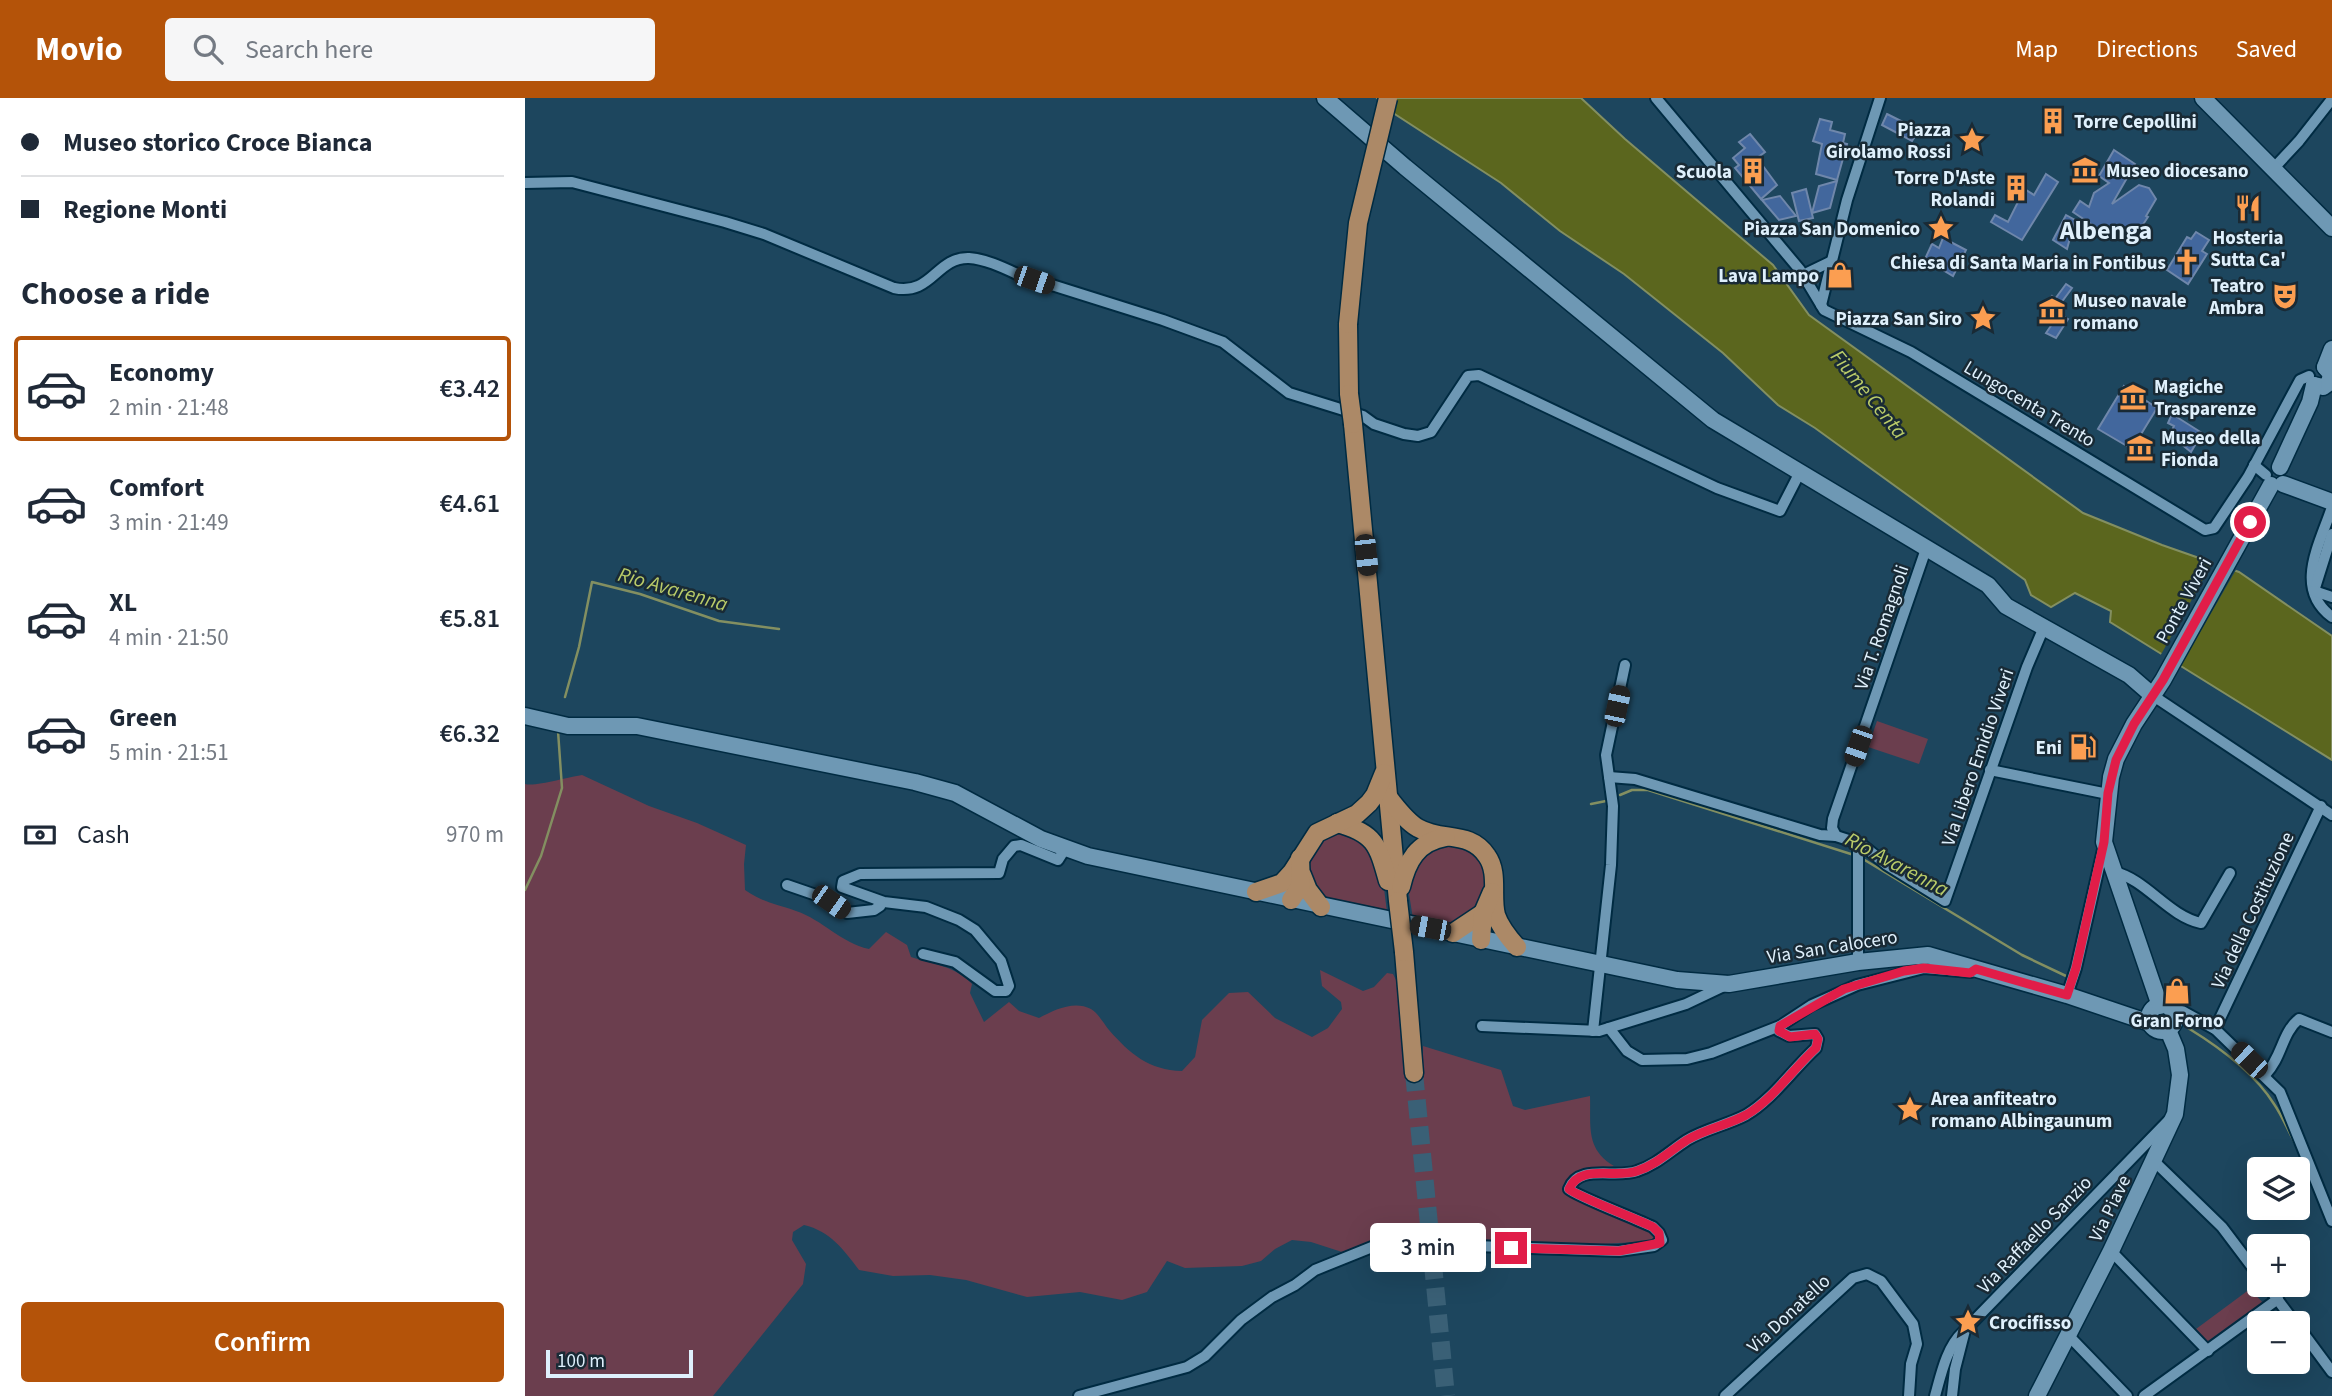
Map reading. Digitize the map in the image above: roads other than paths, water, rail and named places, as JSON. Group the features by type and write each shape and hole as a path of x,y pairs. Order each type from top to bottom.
{"main road":[{"path":"1325,98 1713,420 1988,585 2006,606 2129,675 2153,695 2116,760 2108,793 2104,842 2166,1008 2174,1022 2168,1030 2159,1031 2150,1023 2152,1010 2166,1008"},
{"path":"1388,98 1358,223 1348,324 1349,394 1387,766 1414,1073"},
{"path":"2203,98 2332,228"},
{"path":"2312,381 2323,387 2329,375 2332,349"},
{"name":"Ponte Viveri","path":"2153,695 2240,540 2270,474 2310,402 2312,381"},
{"path":"2270,474 2332,502"},
{"name":"Via San Calocero","path":"525,716 568,726 637,726 915,782 955,793 1066,849 1321,907 1677,980 1729,984 1858,962 1928,955 2067,995 2150,1023"},
{"path":"1257,892 1282,883 1298,868 1317,833 1357,814 1369,803 1387,766"},
{"path":"1388,797 1403,816 1419,829 1463,837 1477,845 1488,858 1493,873 1494,889 1489,914 1493,923 1481,940"},
{"path":"1337,823 1364,832 1373,839 1398,901"},
{"path":"1398,901 1406,866 1412,856 1421,846 1453,836"},
{"path":"1291,900 1297,894 1298,868"},
{"path":"1298,868 1308,890 1321,907"},
{"path":"1453,933 1489,914"},
{"path":"1489,914 1517,947"},
{"name":"Via Piave","path":"2037,1396 2155,1162 2175,1114 2181,1075 2176,1049 2168,1030"}],"street":[{"path":"1656,98 1803,275 1821,305"},
{"path":"1821,305 1847,200 1880,98"},
{"path":"2273,169 2332,99"},
{"path":"525,183 572,182 725,222 764,234 894,288 908,291 914,290 940,269 962,259 971,258 996,265 1223,342 1289,393 1363,416 1374,424 1404,434 1418,436 1431,432 1468,376 1479,375 1717,488 1780,511 1799,474"},
{"path":"1803,275 1832,261"},
{"name":"Lungocenta Trento","path":"1821,305 1824,310 1911,352 2205,530 2214,528 2270,474 2300,380 2312,381"},
{"path":"2332,507 2309,575 2315,600 2332,617"},
{"path":"2314,591 2332,534"},
{"name":"Via T. Romagnoli","path":"1836,836 1832,828 1833,819 1926,549"},
{"path":"2314,591 2332,597"},
{"name":"Via Libero Emidio Viveri","path":"1836,836 1861,844 1887,865 1945,901 1990,770 2044,627"},
{"path":"1593,1031 1611,865 1613,806 1606,755 1625,665"},
{"path":"2153,695 2332,815"},
{"path":"1990,770 2108,793"},
{"path":"1609,776 1635,779 1820,835 1836,836"},
{"name":"Via della Costituzione","path":"2215,1029 2321,806"},
{"path":"2067,995 2076,968 2104,842"},
{"path":"923,954 955,962 995,991 1006,991 1009,986 1001,961 975,930 959,920 926,907 878,901 845,889 842,887 843,881 860,874 999,873 1003,859 1014,846 1021,845 1058,860 1066,849"},
{"path":"1858,850 1858,962"},
{"path":"2114,873 2124,874 2163,902 2201,923 2230,873"},
{"path":"787,885 819,896 847,913 874,910 880,906 878,901"},
{"path":"1609,1028 1627,1051 1642,1060 1687,1059 1711,1053 1780,1026 1844,989 1924,968 1970,973 1976,969"},
{"path":"1482,1026 1593,1031 1686,1004 1729,984"},
{"path":"2166,1008 2182,1011 2215,1029 2280,1092 2332,1221"},
{"path":"2265,1075 2281,1054 2291,1026 2299,1019 2332,1032"},
{"path":"1079,1396 1187,1367 1205,1356 1259,1306 1335,1260 1372,1247 1417,1244 1619,1251 1654,1246 1662,1240 1653,1227 1574,1194 1569,1189 1572,1182 1587,1174 1632,1173 1649,1167 1688,1140 1746,1115 1816,1048 1818,1039 1815,1034 1790,1037 1779,1031 1780,1026"},
{"name":"Via Raffaello Sanzio","path":"1952,1396 1955,1369 1965,1330 2175,1114"},
{"path":"2155,1162 2222,1227 2247,1260"},
{"path":"2111,1251 2208,1350"},
{"name":"Via Donatello","path":"1725,1396 1853,1278 1867,1274 1881,1281 1913,1324 1917,1344 1911,1364 1909,1396"},
{"path":"2144,1396 2278,1299 2286,1311"},
{"path":"1935,1396 1945,1361 1957,1337 1965,1330"},
{"path":"2068,1335 2127,1396"},
{"path":"2310,1344 2332,1373"}],"water":[{"name":"Fiume Centa","path":"1377,98 1581,98 1773,265 1809,315 2083,513 2239,572 2332,636 2332,760 2110,622 2111,611 2075,593 2051,607 2031,595 2025,580 1815,428 1778,405 1723,353 1624,274 1560,231 1501,183 1387,109"}],"waterway":[{"name":"Rio Avarenna","path":"565,697 579,647 592,582 640,594 719,621 779,629"},
{"path":"525,890 541,856 562,788 558,731"},
{"name":"Rio Avarenna","path":"1620,795 1632,790 1648,790 1854,855"},
{"name":"Rio Avarenna","path":"1591,804 1606,801"},
{"name":"Rio Avarenna","path":"1863,859 2022,955 2066,976"},
{"name":"Rio Avarenna","path":"2188,1028 2224,1052 2256,1081 2277,1109 2297,1147"}],"tunnel":[{"path":"1414,1073 1446,1396"}],"place":[{"name":"Torre Cepollini","path":"2053,121"},
{"name":"Piazza Girolamo Rossi","path":"1972,140"},
{"name":"Museo diocesano","path":"2085,170"},
{"name":"Scuola","path":"1753,171"},
{"name":"Torre D'Aste Rolandi","path":"2016,188"},
{"name":"Hosteria Sutta Ca'","path":"2248,208"},
{"name":"Piazza San Domenico","path":"1941,228"},
{"name":"Chiesa di Santa Maria in Fontibus","path":"2187,262"},
{"name":"Lava Lampo","path":"1840,275"},
{"name":"Teatro Ambra","path":"2285,296"},
{"name":"Museo navale romano","path":"2052,311"},
{"name":"Piazza San Siro","path":"1983,318"},
{"name":"Magiche Trasparenze","path":"2133,397"},
{"name":"Museo della Fionda","path":"2140,448"},
{"name":"Eni","path":"2083,747"},
{"name":"Gran Forno","path":"2177,991"},
{"name":"Area anfiteatro romano Albingaunum","path":"1910,1109"},
{"name":"Crocifisso","path":"1968,1322"}],"district":[{"name":"Albenga","path":"2106,230"}]}
